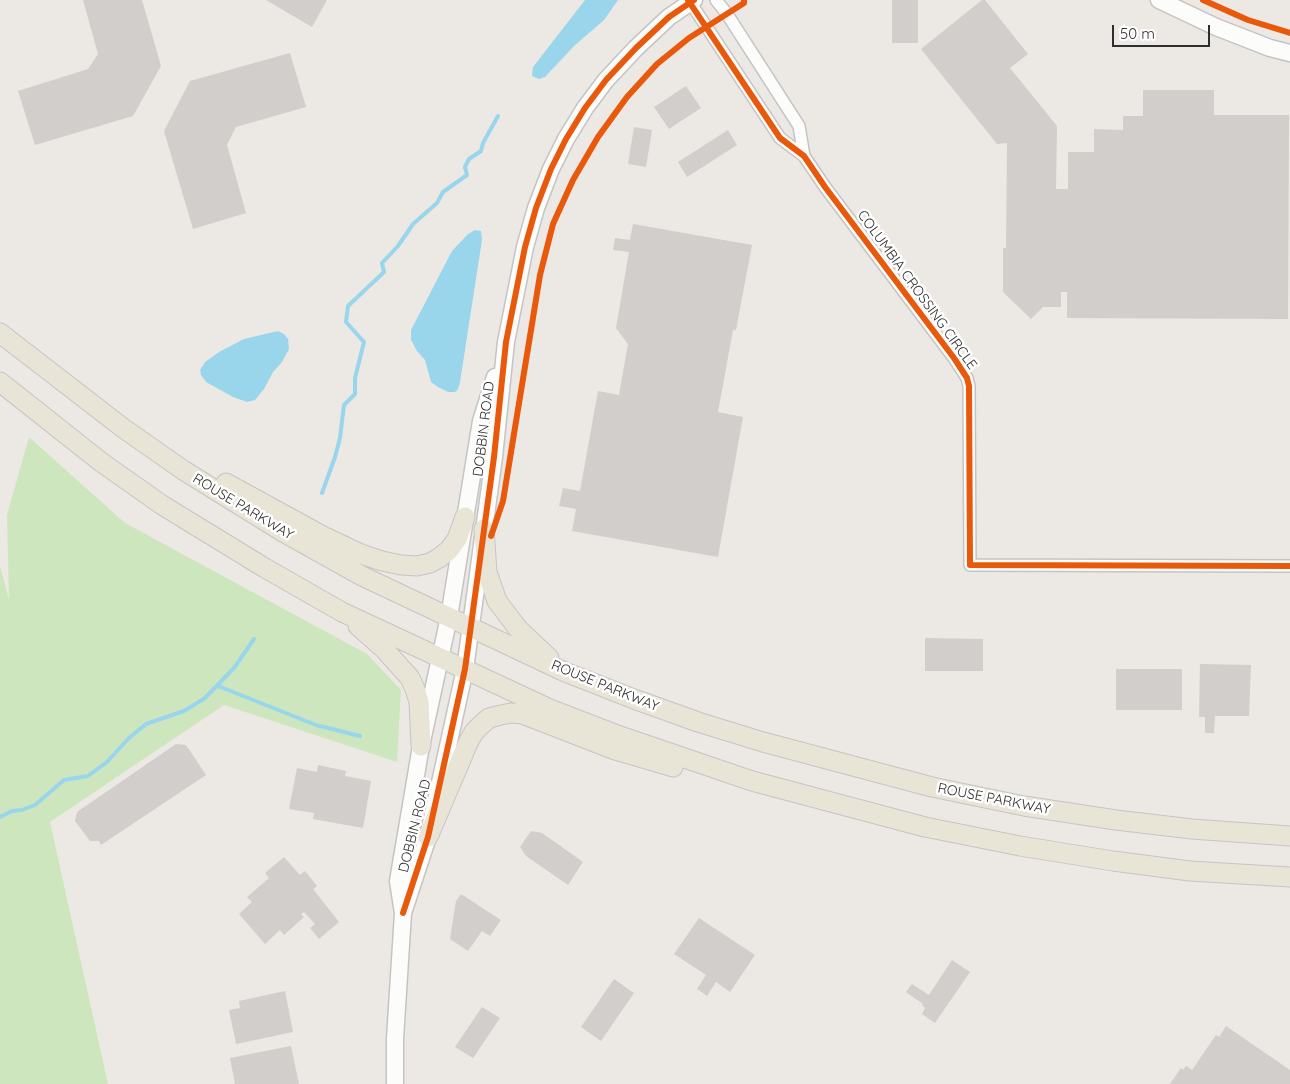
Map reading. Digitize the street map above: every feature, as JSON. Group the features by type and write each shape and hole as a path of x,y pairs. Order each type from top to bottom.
{"main road":[{"name":"ROUSE PARKWAY","path":"0,333 122,428 183,470 283,532 362,576 565,672 634,699 735,734 932,787 1024,806 1116,820 1192,829 1290,836"},
{"path":"0,382 101,462 162,505 264,568 342,612 550,708 686,760 752,781 925,827"},
{"path":"77,393 189,462 290,519 323,536 382,561 401,566 417,566 434,561 449,550 457,538 465,517"},
{"path":"484,529 487,572 497,601 519,630 565,672"},
{"path":"342,612 384,649 410,678 419,702 421,746"},
{"path":"428,837 474,732 489,718 511,713 522,714 615,750 683,770 834,809 1020,846 1113,861 1190,871 1290,878"}],"street":[{"name":"COLUMBIA CROSSING CIRCLE","path":"716,0 799,126 804,156"},
{"path":"1159,0 1216,27 1270,48 1290,53"},
{"name":"COLUMBIA CROSSING CIRCLE","path":"690,1 705,28 780,138 804,156 824,187 954,358 967,378 970,386 970,565 1290,566"},
{"name":"DOBBIN ROAD","path":"403,913 428,837 465,669 494,457 506,342 525,247 536,208 551,169 566,139 585,108 606,80 624,61 669,18 690,1"},
{"name":"DOBBIN ROAD","path":"396,1084 395,1039 403,913 398,881 421,746 449,617 481,421 506,342"}],"green space":[{"path":"29,437 125,523 367,654 401,690 397,762 224,705 50,822 108,1084 0,1084 0,566 9,600 7,515"}],"water":[{"path":"585,0 618,0 604,20 574,46 545,77 539,79 532,76 533,67"},
{"path":"475,230 481,231 482,240 460,382 455,392 448,392 431,382 425,360 411,340 411,330 452,251 468,234"},
{"path":"278,331 288,339 289,349 255,400 247,402 233,397 206,382 201,375 200,370 205,362 219,352 244,339"}],"building":[{"path":"83,0 142,0 161,66 133,116 35,145 18,91 88,69 98,54"},
{"path":"266,0 327,0 312,27"},
{"path":"892,0 918,0 918,43 892,43"},
{"path":"982,0 985,0 1028,54 1010,68 1057,126 1056,189 1068,189 1068,152 1094,152 1094,129 1123,130 1123,116 1143,116 1143,90 1214,90 1214,115 1289,115 1288,319 1067,318 1067,292 1061,292 1061,307 1043,307 1031,319 1003,292 1003,248 1006,248 1007,143 997,144 921,49"},
{"path":"290,53 306,107 236,127 227,145 246,213 193,229 164,131 190,81"},
{"path":"686,86 701,108 669,129 654,107"},
{"path":"634,127 652,130 646,167 628,164"},
{"path":"728,130 737,145 687,177 678,162"},
{"path":"633,224 752,245 736,330 733,330 718,412 743,417 718,557 572,531 576,509 559,506 563,488 580,491 598,391 619,395 628,344 616,328 629,252 613,250 615,238 630,240"},
{"path":"925,638 983,639 983,671 925,671"},
{"path":"1200,664 1251,665 1249,716 1215,716 1214,733 1205,733 1205,717 1199,717"},
{"path":"1116,669 1182,669 1182,710 1116,710"},
{"path":"176,744 186,745 206,775 101,845 99,841 90,841 75,821 77,812"},
{"path":"318,765 346,771 345,776 371,781 363,828 313,819 314,813 289,809 297,768 317,772"},
{"path":"531,831 542,833 583,862 568,885 526,856 520,847"},
{"path":"284,857 300,875 305,871 317,886 313,889 339,922 319,939 310,928 315,924 304,912 301,914 304,917 284,935 280,930 265,944 239,914 252,902 247,897 269,878 265,873"},
{"path":"461,894 501,920 490,936 482,931 468,951 450,939 456,901"},
{"path":"699,918 755,955 730,992 716,982 707,996 697,989 706,975 674,954"},
{"path":"952,960 970,972 935,1023 922,1014 925,1008 923,1004 906,992 912,984 929,995"},
{"path":"614,979 634,993 601,1041 581,1027"},
{"path":"285,991 293,1032 236,1044 229,1010 240,1008 239,1001"},
{"path":"482,1007 500,1018 473,1058 455,1047"},
{"path":"1226,1026 1290,1070 1290,1084 1170,1084 1181,1068 1183,1070 1186,1066 1192,1070 1216,1035 1219,1037"},
{"path":"291,1046 299,1084 235,1084 230,1058"}],"waterway":[{"path":"322,493 340,438 344,405 355,394 355,378 364,342 346,322 348,306 384,272 382,263 398,246 413,224 437,203 443,192 467,175 465,167 469,159 481,151 483,143 498,116"},
{"path":"0,817 12,811 22,810 35,805 64,780 88,776 107,762 129,738 146,724 184,711 205,698 234,668 254,639"},
{"path":"218,686 316,725 360,736"}],"cycle path":[{"path":"688,0 780,138 804,156 967,378 969,386 970,565 1290,566"},
{"path":"403,913 428,837 465,669 494,457 506,342 525,247 536,208 551,169 566,139 585,108 606,80 669,17 694,0"},
{"path":"491,536 503,501 540,275 553,224 573,180 598,137 627,97 657,64 689,38 744,3 744,0"},
{"path":"1203,0 1248,20 1290,33"}]}
